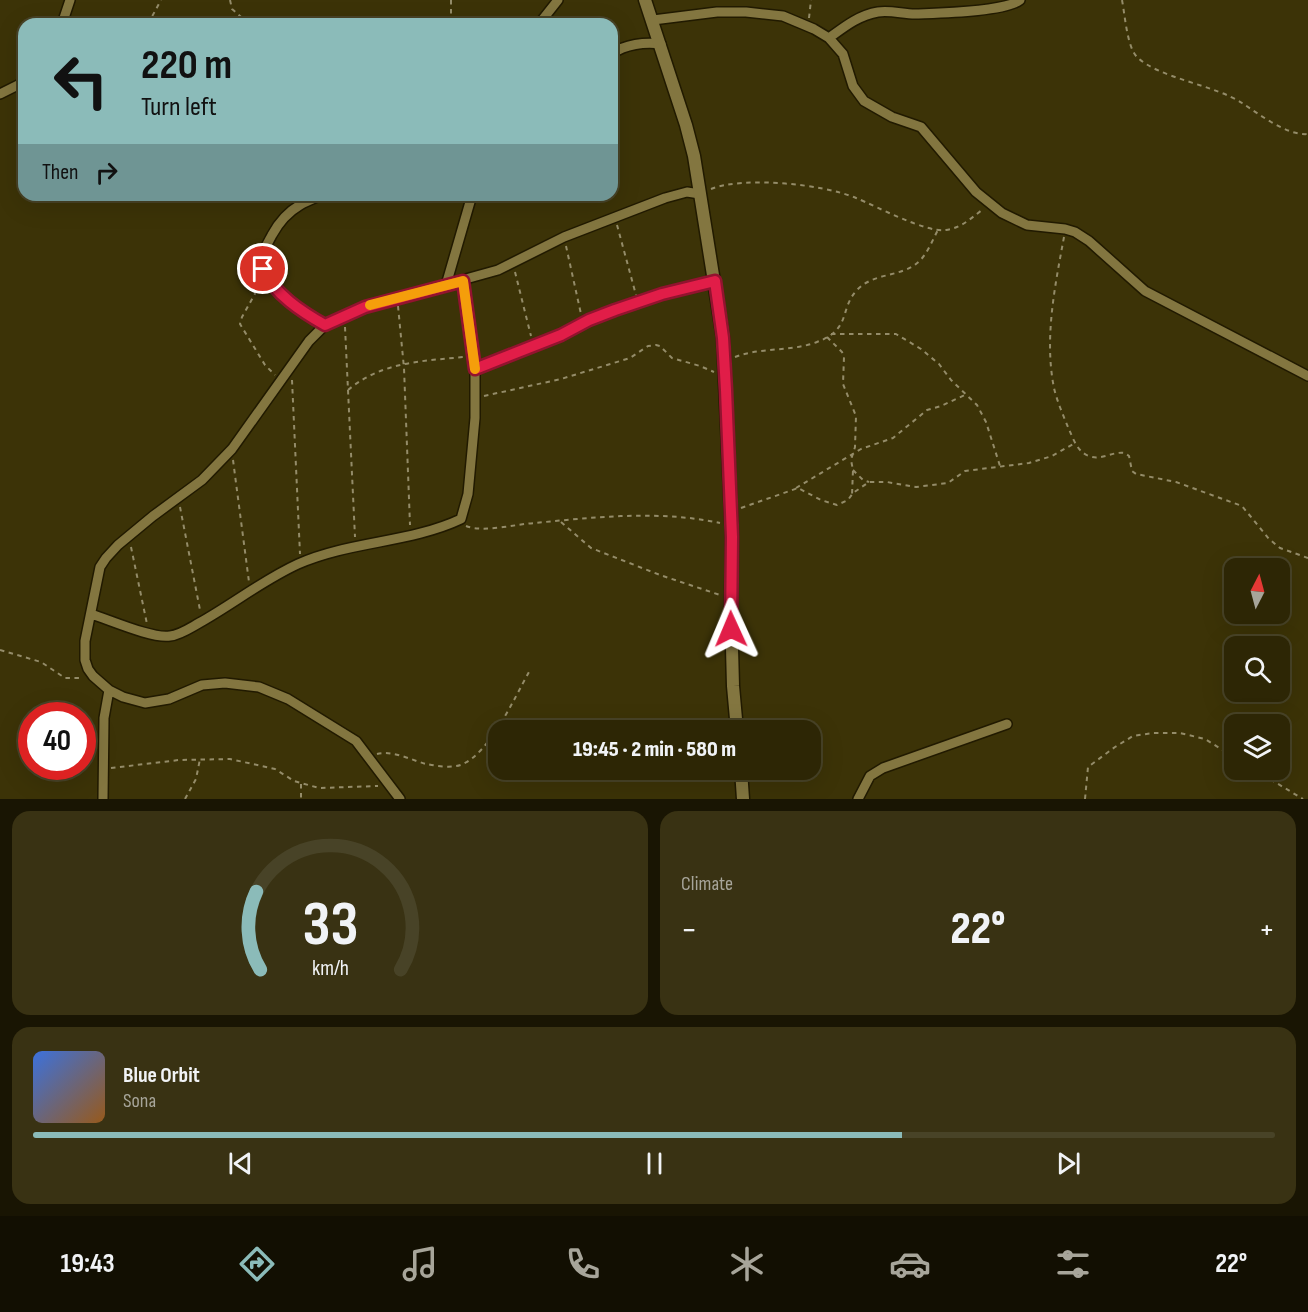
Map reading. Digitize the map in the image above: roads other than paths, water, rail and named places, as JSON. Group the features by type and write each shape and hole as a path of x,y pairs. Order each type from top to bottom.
{"street":[{"path":"64,18 70,0"},
{"path":"544,18 558,0"},
{"path":"645,0 686,125 700,194 723,338 732,526 731,600 736,720"},
{"path":"829,38 851,22 877,12 914,14 984,9 1006,7 1020,0"},
{"path":"653,20 717,12 746,12 783,16 807,26 829,38 843,54 853,87 864,101 884,113 921,127 976,192 989,204 1017,222 1046,229 1065,229 1075,232 1089,241 1145,291 1308,376"},
{"path":"618,50 647,42 661,44"},
{"path":"0,94 18,85"},
{"path":"400,799 356,741 288,699 259,687 225,683 202,685 170,699 145,703 123,698 109,690 93,676 85,660 85,641 100,567 129,536 202,480 232,449 309,342 325,325 365,307 463,281 513,263 564,237 615,216 687,192 700,194"},
{"path":"309,201 286,214 277,225 262,254 263,269 266,276 292,304 304,314 325,325"},
{"path":"446,285 470,201"},
{"path":"91,614 149,633 170,637 202,621 300,563 355,546 410,534 461,519 468,494 475,398 475,369 463,281"},
{"path":"475,369 638,302 715,281"},
{"path":"103,799 104,718 109,690"},
{"path":"858,799 870,776 884,768 1007,723"},
{"path":"742,780 743,799"}]}
